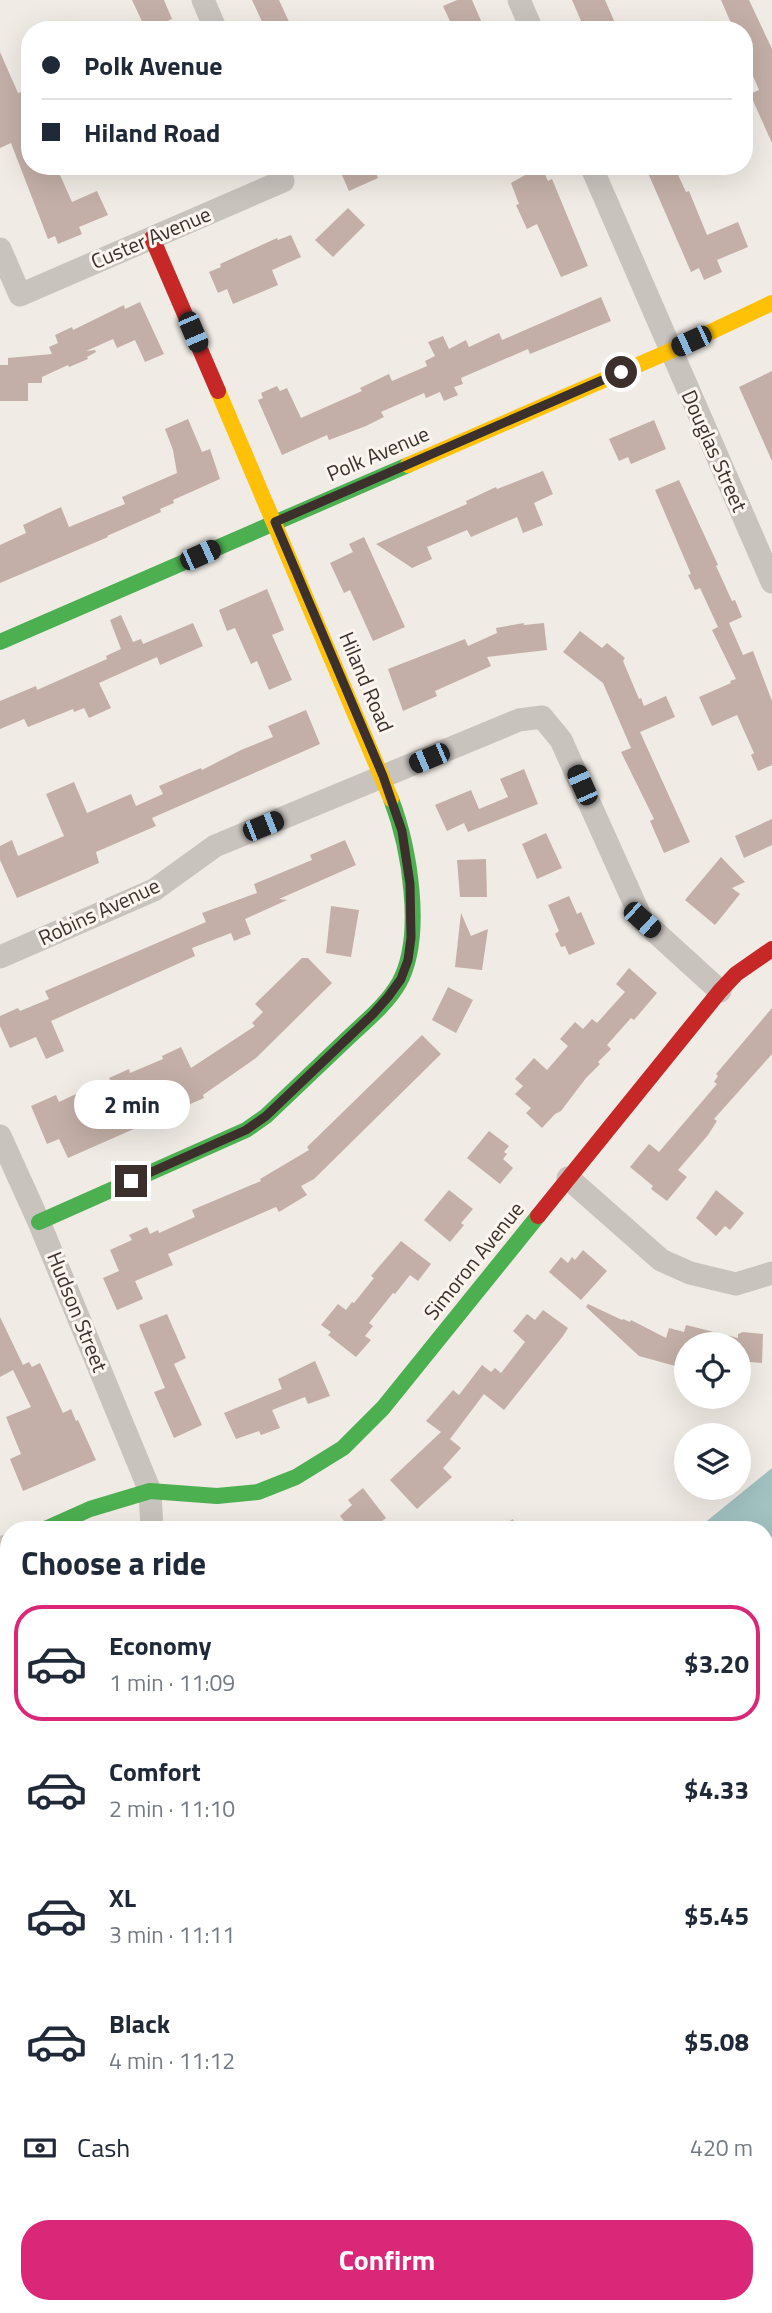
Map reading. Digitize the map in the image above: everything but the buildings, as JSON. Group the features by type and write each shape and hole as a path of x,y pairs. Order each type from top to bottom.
{"street":[{"path":"204,0 212,21"},
{"path":"519,0 528,21"},
{"name":"Custer Avenue","path":"0,249 20,295 152,238 277,175"},
{"name":"Douglas Street","path":"595,175 772,582"},
{"name":"Hiland Road","path":"39,1222 246,1130 266,1116 388,997 401,979 408,960 411,938 410,884 402,831 383,776 152,238"},
{"name":"Polk Avenue","path":"0,642 670,351 772,303"},
{"name":"Robins Avenue","path":"0,957 154,890 215,846 519,720 542,717 561,740 642,920 720,991"},
{"name":"Simoron Avenue","path":"150,1491 217,1496 258,1492 296,1477 343,1448 383,1408 720,991 736,974 772,949"},
{"name":"Hudson Street","path":"0,1136 39,1222 150,1491 152,1521"},
{"path":"568,1178 661,1260 690,1273 737,1284 772,1273"},
{"path":"63,1521 90,1509 150,1491"}],"water":[{"path":"772,1468 772,1521 707,1521 733,1500 751,1500 751,1485"}],"traffic: fast":[{"path":"0,642 408,465"},
{"path":"39,1222 246,1130 266,1116 388,998 399,983 407,964 413,917 404,841 391,799"},
{"path":"63,1521 90,1509 150,1491 217,1496 258,1492 296,1477 343,1448 383,1408 538,1216"}],"traffic: slow":[{"path":"408,465 670,351 772,303"},
{"path":"218,391 391,799"}],"traffic: jam":[{"path":"152,238 218,391"},
{"path":"538,1216 720,991 736,974 772,949"}],"route":[{"path":"131,1181 246,1130 266,1116 373,1014 401,979 408,960 411,938 410,884 402,831 383,776 275,522 621,372"}]}
